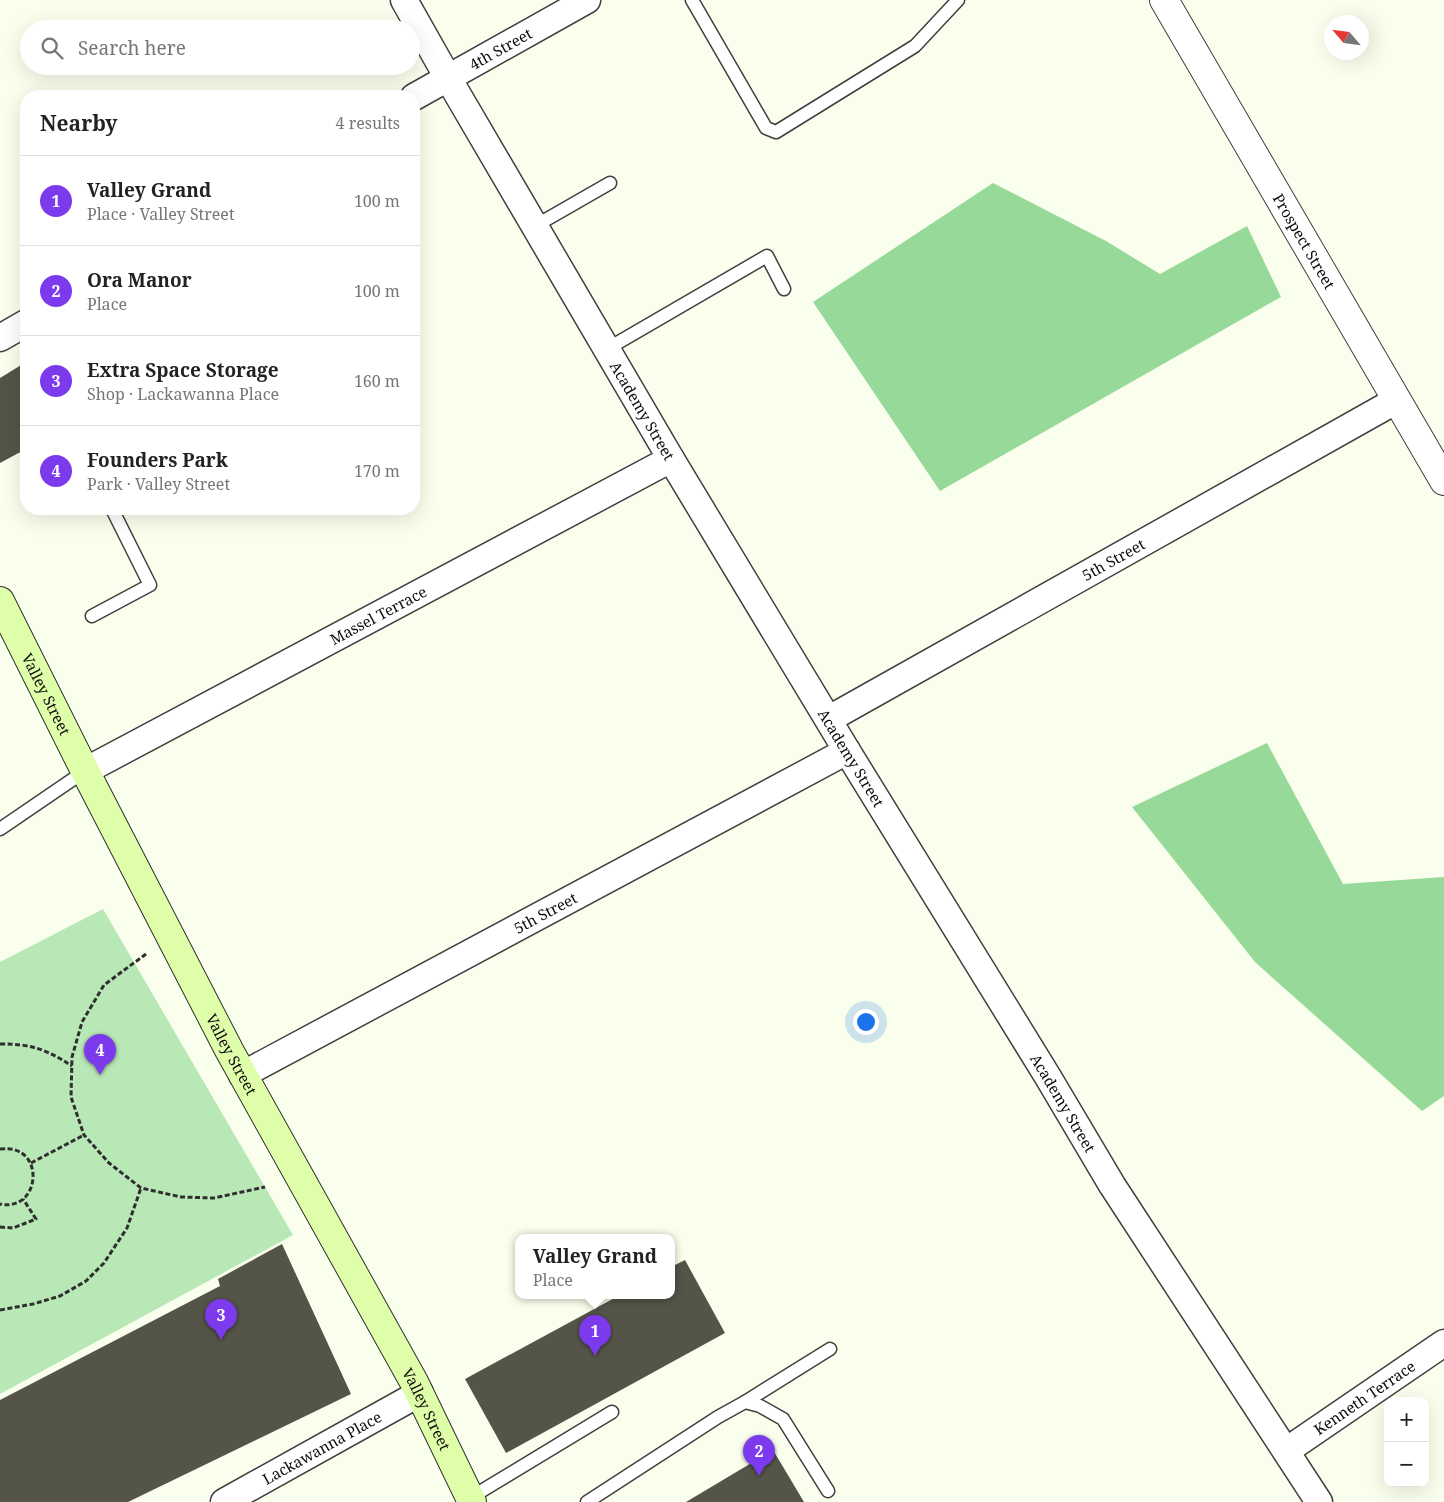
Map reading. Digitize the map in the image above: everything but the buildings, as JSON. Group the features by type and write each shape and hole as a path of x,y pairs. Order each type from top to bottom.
{"main road":[{"name":"Valley Street","path":"0,601 85,771 242,1075 420,1393 471,1500"}],"street":[{"name":"Academy Street","path":"404,0 415,20"},
{"name":"4th Street","path":"420,94 587,0"},
{"name":"Prospect Street","path":"1164,0 1444,481"},
{"name":"Academy Street","path":"420,28 671,459 829,719 847,752 1048,1077 1112,1185 1319,1502"},
{"path":"0,338 20,326"},
{"name":"5th Street","path":"829,719 1397,400"},
{"name":"Massel Terrace","path":"85,771 671,459"},
{"name":"5th Street","path":"242,1075 847,752"},
{"name":"Kenneth Terrace","path":"1286,1451 1444,1343"},
{"name":"Lackawanna Place","path":"224,1502 420,1393"}],"lane":[{"path":"692,0 766,128 776,132 916,46 958,0"},
{"path":"535,226 610,183"},
{"path":"607,349 767,256 784,289"},
{"path":"92,616 150,586 115,515"},
{"path":"0,829 85,771"},
{"path":"587,1502 718,1417 830,1349"},
{"path":"745,1402 760,1406 782,1419 828,1491"},
{"path":"471,1500 612,1412"}],"path":[{"path":"147,953 104,984 82,1022 72,1057 71,1097 84,1135 108,1163 141,1188 181,1198 214,1198 265,1187"},
{"path":"0,1044 23,1044 44,1050 72,1066"},
{"path":"31,1163 84,1135"},
{"path":"0,1149 10,1148 19,1151 31,1163 34,1173 30,1192 23,1199 5,1205 0,1204"},
{"path":"0,1310 33,1304 60,1296 86,1281 104,1263 127,1228 141,1188"},
{"path":"0,1227 13,1228 36,1219 23,1199"}],"green space":[{"path":"993,183 1106,241 1160,274 1247,226 1281,297 940,491 813,302"},
{"path":"1267,743 1343,884 1444,877 1444,1096 1422,1111 1255,962 1132,807"},
{"path":"103,909 293,1235 0,1394 0,962"}],"place":[{"name":"Founders Park","path":"100,1075"},
{"name":"Extra Space Storage","path":"221,1340"},
{"name":"Valley Grand","path":"595,1356"},
{"name":"Ora Manor","path":"759,1476"}]}
